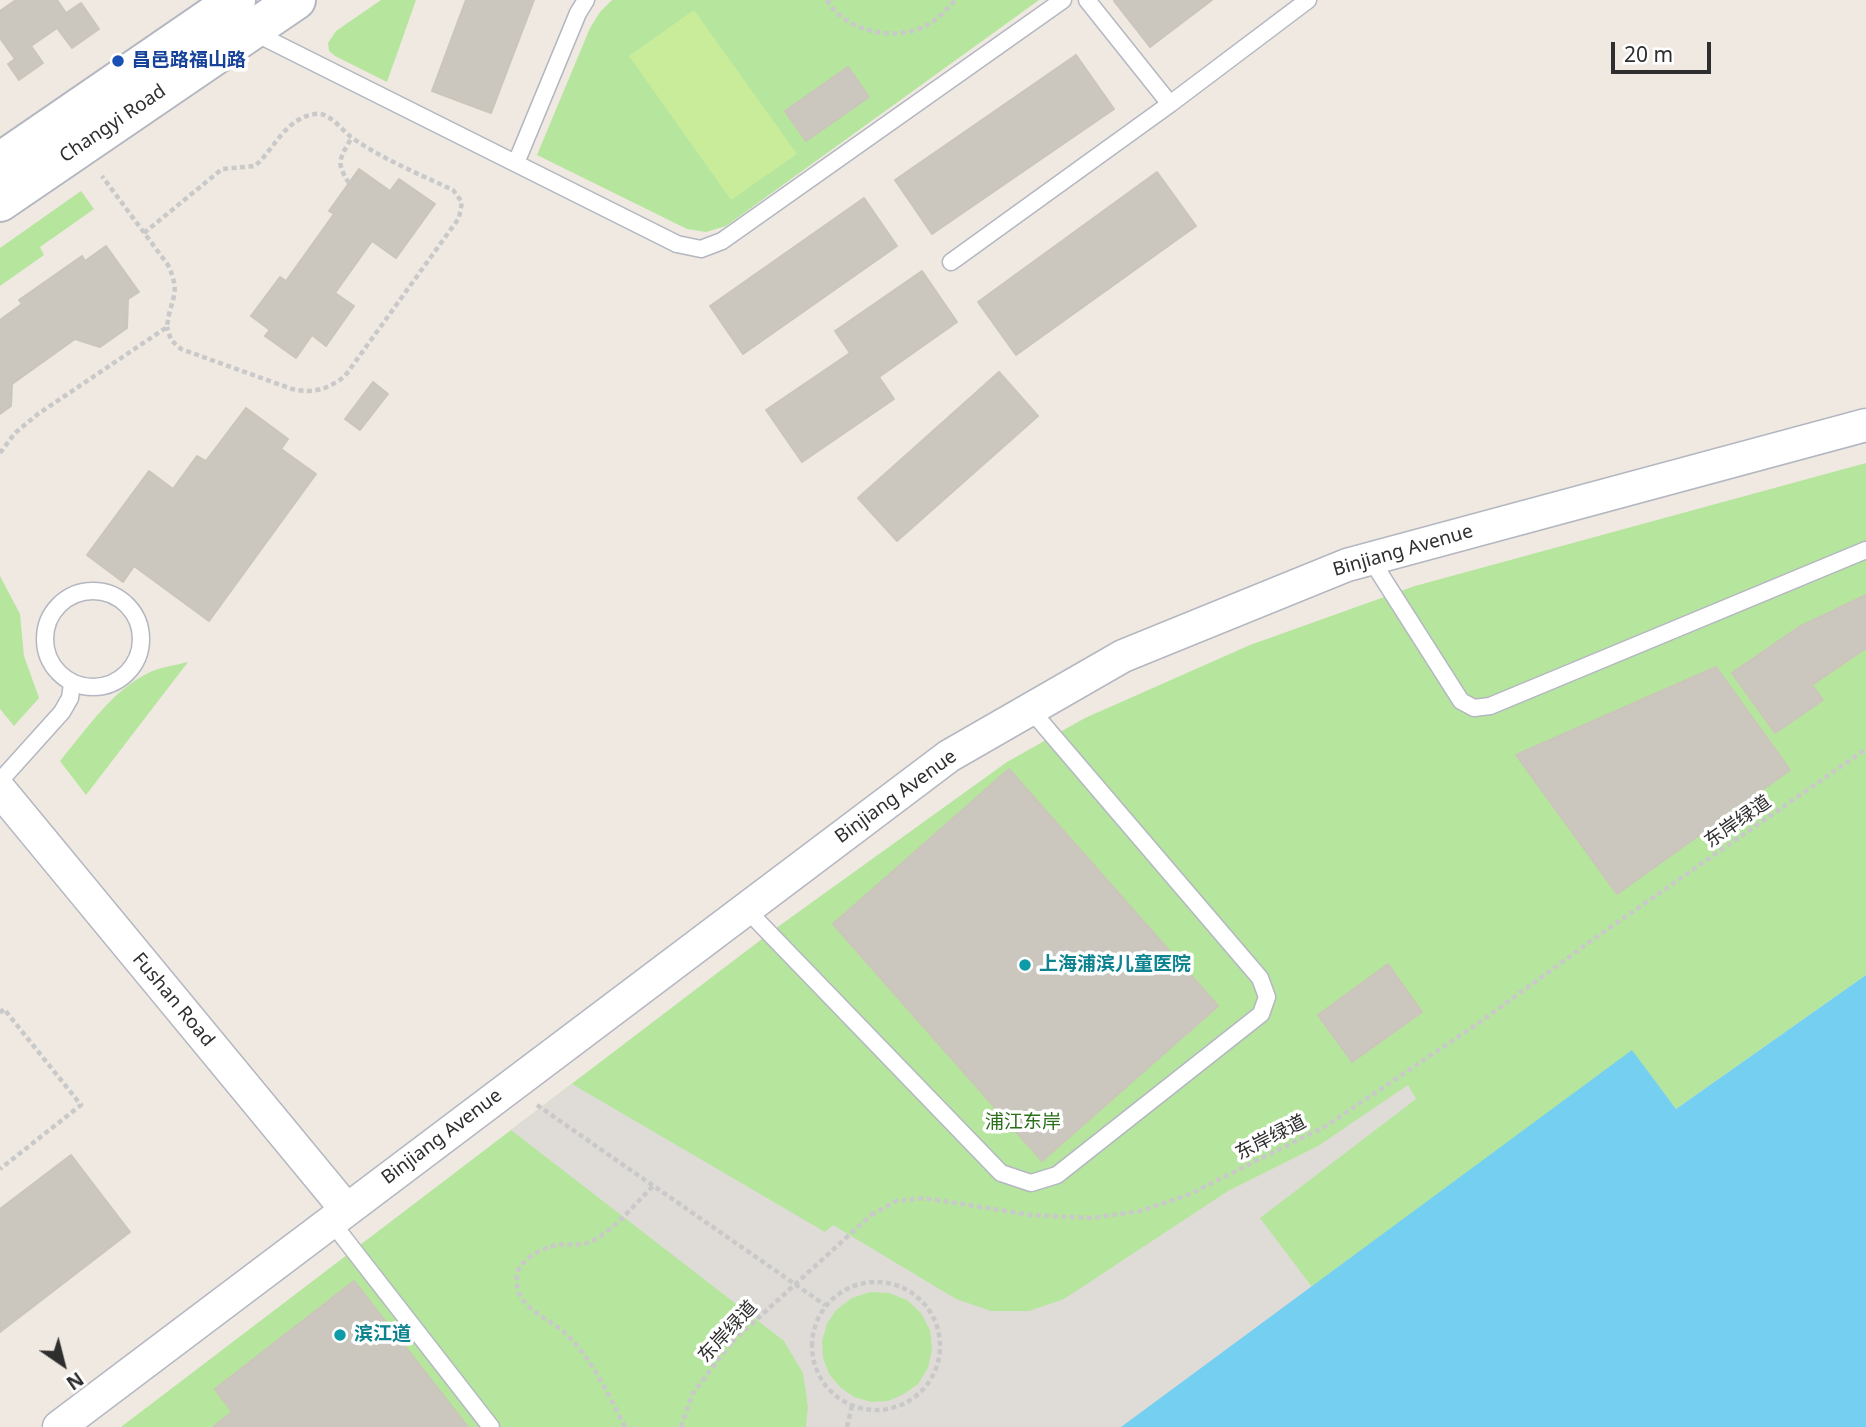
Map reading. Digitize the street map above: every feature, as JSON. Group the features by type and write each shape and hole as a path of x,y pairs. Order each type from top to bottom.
{"main road":[{"name":"Changyi Road","path":"0,162 243,15 296,0"},
{"name":"Changyi Road","path":"0,202 80,147 243,15"}],"street":[{"name":"Binjiang Avenue","path":"59,1427 948,756 1123,656 1347,565 1866,425"},
{"name":"Fushan Road","path":"0,790 338,1215"}],"lane":[{"path":"516,163 578,13 586,0"},
{"path":"243,15 516,163 677,244 701,249 722,241 1063,0"},
{"path":"1087,0 1170,104"},
{"path":"951,262 1170,104 1308,0"},
{"path":"1370,558 1461,701 1474,708 1490,706 1866,550"},
{"path":"89,591 105,592 120,599 132,610 139,624 142,641 138,657 130,671 118,681 103,687 87,688 72,684 59,675 49,662 44,631 50,616 65,600 89,591"},
{"path":"0,780 62,712 70,698 72,684"},
{"path":"746,909 1001,1173 1031,1183 1057,1175 1261,1014 1267,997 1261,978 1030,709"},
{"path":"338,1215 491,1427"}],"path":[{"path":"827,0 848,22 871,32 896,34 921,28 943,15 955,0"},
{"path":"80,147 144,233 168,265 175,280 176,297 169,312 167,327 171,340 181,349 306,392 333,386 345,376 459,218 463,202 453,191 352,137 321,114 300,119 289,127 255,166 222,169 144,233"},
{"path":"349,183 339,162 352,137"},
{"path":"0,453 15,433 38,414 167,327"},
{"name":"东岸绿道","path":"681,1427 693,1393 732,1342 871,1215 896,1201 924,1198 1031,1215 1092,1218 1140,1210 1188,1195 1326,1126 1866,749"},
{"path":"0,1013 5,1009 81,1105 0,1170"},
{"path":"511,1086 825,1305"},
{"path":"625,1427 601,1379 588,1360 553,1322 529,1307 522,1299 516,1280 518,1269 524,1262 542,1251 552,1246 591,1243 609,1231 653,1186"},
{"path":"864,1282 887,1282 908,1289 925,1304 937,1323 941,1345 937,1368 926,1387 910,1401 892,1409 871,1411 852,1406 834,1396 820,1381 813,1362 811,1342 815,1322 825,1305 843,1290 864,1282"},
{"path":"847,1427 852,1406"}],"green space":[{"path":"381,0 416,0 387,82 335,56 329,51 328,43 336,31"},
{"path":"612,0 1039,0 726,226 706,232 687,229 537,155 590,28"},
{"path":"694,10 797,154 731,200 629,56"},
{"path":"81,191 94,209 40,247 44,255 0,286 0,248"},
{"name":"浦江东岸","path":"1866,463 1866,975 1676,1109 1632,1051 1121,1427 121,1427 779,926 1007,762 1085,718 1250,645 1415,586"},
{"path":"0,576 20,614 24,656 39,698 14,726 0,709"},
{"path":"188,662 86,795 60,761 100,712 124,689 150,672"}],"shaded area":[{"path":"572,1084 825,1232 833,1225 956,1299 991,1311 1029,1311 1064,1299 1228,1191 1318,1146 1408,1085 1416,1099 1260,1218 1312,1287 1121,1427 806,1427 808,1407 803,1373 784,1341 511,1130","holes":["870,1292 889,1293 907,1300 921,1313 930,1330 932,1349 928,1368 918,1384 888,1401 871,1402 854,1397 840,1387 829,1374 823,1358 822,1341 827,1324 836,1310 852,1298"]}],"water":[{"path":"1866,975 1866,1427 1121,1427 1632,1050 1676,1109"}],"building":[{"path":"16,0 57,0 66,13 81,3 99,29 72,48 57,28 31,46 43,63 19,80 8,64 15,59 0,38 0,11"},
{"path":"466,0 534,0 491,113 432,91"},
{"path":"1212,0 1150,47 1114,1"},
{"path":"1076,55 1114,109 932,234 895,180"},
{"path":"848,67 869,97 806,141 785,111"},
{"path":"359,169 390,191 399,179 435,204 396,258 372,241 335,293 354,306 326,346 312,335 296,358 265,336 270,330 251,316 280,277 286,281 334,214 329,211"},
{"path":"1157,172 1196,226 1016,355 978,302"},
{"path":"864,198 897,246 743,354 710,306"},
{"path":"106,246 139,292 128,299 127,328 100,347 75,339 12,384 11,406 0,414 0,320 22,304 19,300 82,256 85,261"},
{"path":"922,271 957,322 879,377 894,399 802,462 766,410 850,353 835,331"},
{"path":"999,372 1038,416 897,541 858,498"},
{"path":"373,382 388,394 360,430 345,419"},
{"path":"246,408 288,439 281,449 316,474 209,621 134,566 123,582 87,555 149,471 173,489 197,456 206,461"},
{"path":"1866,595 1866,648 1812,685 1823,700 1775,733 1732,673 1799,627"},
{"path":"1716,667 1790,770 1617,894 1516,755"},
{"name":"上海浦滨儿童医院","path":"1009,769 1218,1006 1042,1161 833,924"},
{"path":"1388,964 1422,1012 1352,1062 1318,1015"},
{"path":"71,1155 130,1232 0,1332 0,1209"},
{"name":"滨江道","path":"354,1281 468,1427 213,1427 232,1412 215,1389"}],"place":[{"name":"昌邑路福山路","path":"118,61"},
{"name":"上海浦滨儿童医院","path":"1025,965"},
{"name":"滨江道","path":"340,1335"}]}
